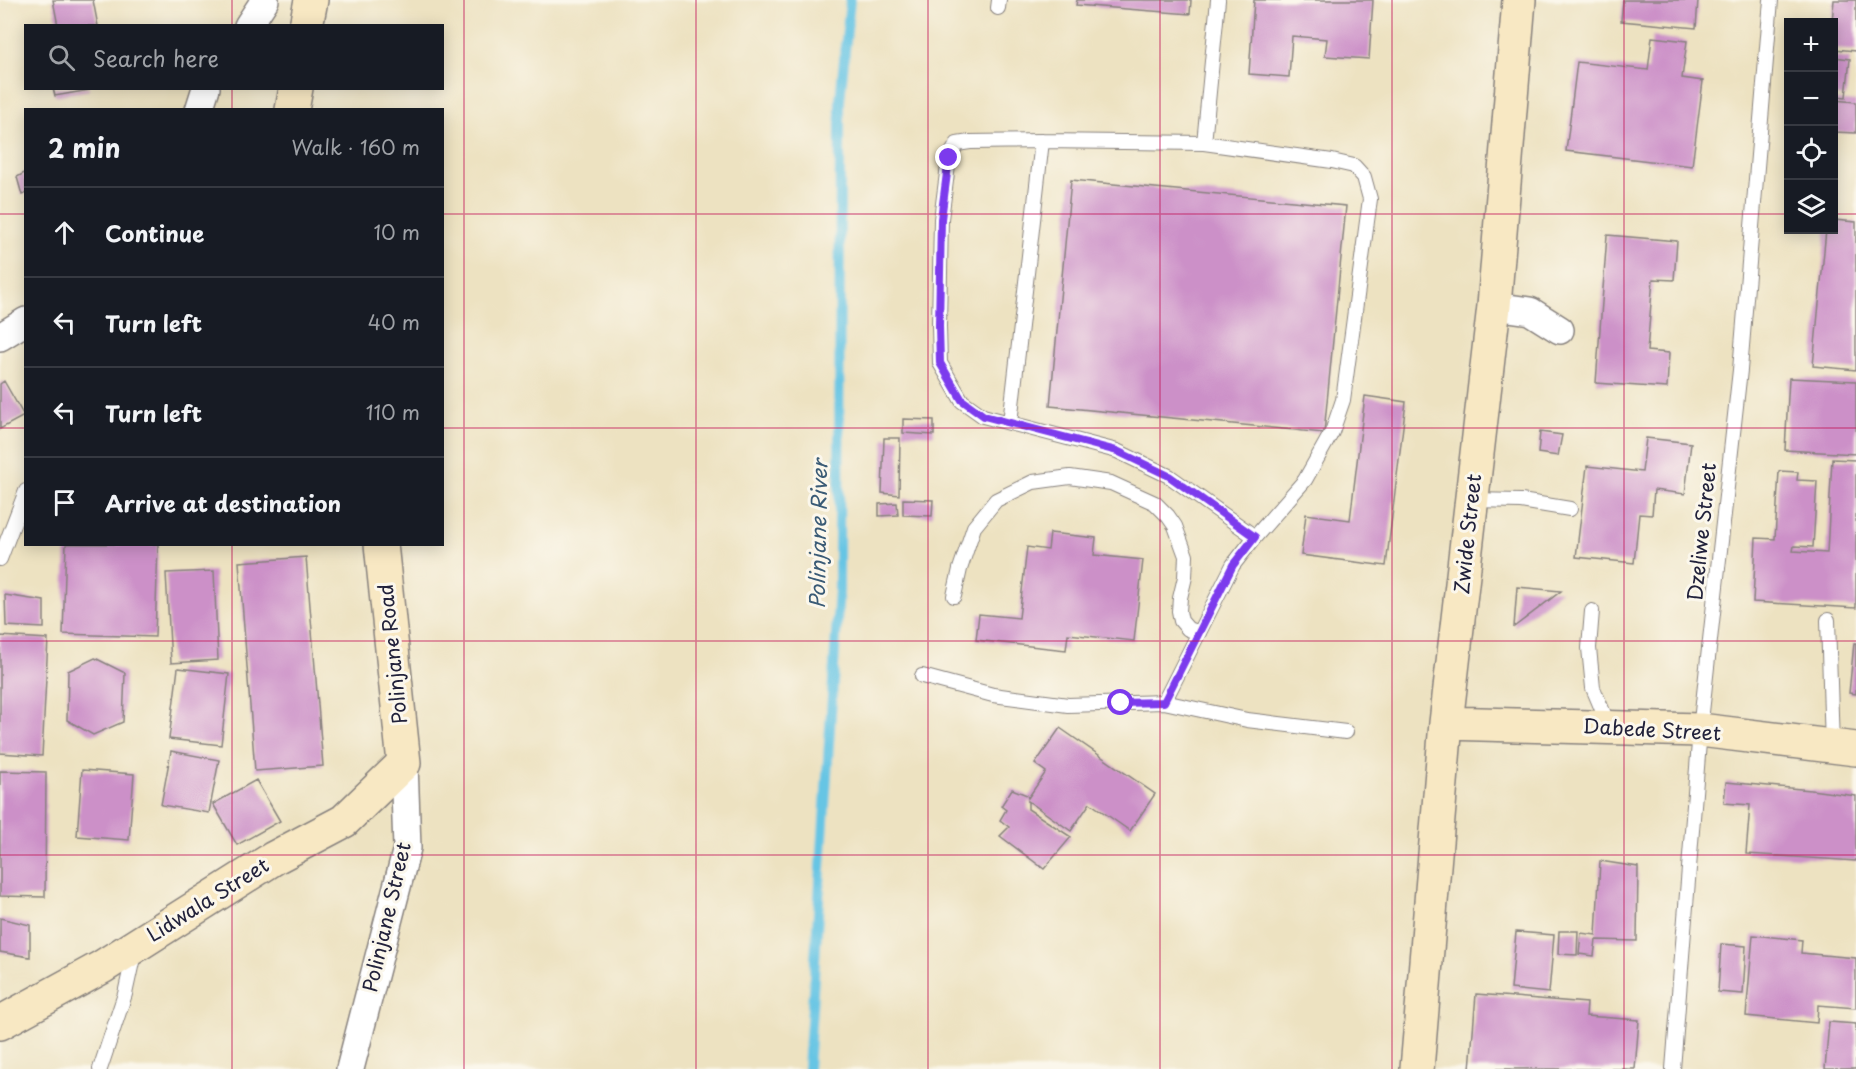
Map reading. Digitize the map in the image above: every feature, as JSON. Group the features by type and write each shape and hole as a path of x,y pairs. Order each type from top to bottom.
{"street":[{"path":"249,24 265,0"},
{"path":"306,24 311,0"},
{"name":"Zwide Street","path":"1417,1069 1446,723 1494,306 1520,0"},
{"path":"201,108 205,90"},
{"path":"292,108 296,90"},
{"path":"1494,306 1530,311 1560,330"},
{"path":"0,337 24,322"},
{"name":"Polinjane Road","path":"381,546 404,764"},
{"name":"Dabede Street","path":"1446,723 1700,730 1844,747"},
{"name":"Lidwala Street","path":"0,1023 102,967 274,858 344,821 404,764"},
{"name":"Polinjane Street","path":"350,1069 406,848 404,764"}],"lane":[{"path":"1204,143 1218,0"},
{"name":"Dzeliwe Street","path":"1673,1069 1700,730 1740,370 1771,0"},
{"path":"1010,423 1042,141"},
{"path":"1164,702 1233,565 1305,480 1332,432 1343,400 1370,199 1364,177 1354,166 1332,160 1204,143 1042,141 957,144 949,158 941,219 939,326 940,363 962,400 984,416 1117,451 1169,476 1255,537"},
{"path":"954,596 960,568 974,527 996,500 1033,482 1070,477 1111,483 1155,503 1174,526 1186,556 1179,611 1181,621 1188,629 1199,633"},
{"path":"0,559 24,496"},
{"path":"1472,500 1521,501 1570,509"},
{"path":"1592,611 1589,648 1593,688 1610,728"},
{"path":"1828,620 1844,747"},
{"path":"922,675 993,695 1068,705 1164,702 1247,720 1346,732"},
{"path":"100,1069 124,994 135,946"}],"building":[{"path":"53,0 93,0 98,24 58,24"},
{"path":"1077,0 1191,0 1190,14 1076,5"},
{"path":"1254,0 1373,0 1369,59 1325,56 1327,39 1292,36 1289,77 1249,74"},
{"path":"1623,0 1698,0 1696,28 1621,21"},
{"path":"1834,0 1856,0 1856,51 1838,49 1838,18 1832,18"},
{"path":"1652,37 1687,41 1682,78 1703,81 1692,166 1566,151 1577,62 1648,70"},
{"path":"1838,58 1850,59 1846,97 1838,96"},
{"path":"54,90 89,90 55,96"},
{"path":"1838,100 1856,102 1856,133 1838,132"},
{"path":"24,173 24,194 22,195 17,177"},
{"path":"1071,180 1346,206 1324,433 1050,406"},
{"path":"1838,220 1856,222 1856,370 1813,366 1826,234 1838,234"},
{"path":"1607,235 1677,241 1674,280 1653,279 1647,351 1669,353 1667,388 1596,383"},
{"path":"1789,378 1856,381 1856,454 1785,450"},
{"path":"4,381 24,416 0,429 0,384"},
{"path":"1365,396 1406,402 1386,566 1301,555 1306,514 1350,520"},
{"path":"903,419 934,420 934,435 903,433"},
{"path":"1540,432 1562,435 1558,456 1538,453"},
{"path":"884,438 900,438 899,495 882,493"},
{"path":"1646,438 1691,443 1685,494 1654,490 1652,515 1639,514 1634,563 1576,557 1587,466 1642,472"},
{"path":"1832,459 1856,460 1856,608 1753,602 1756,538 1775,539 1779,471 1798,472 1797,480 1817,481 1813,547 1794,546 1793,551 1827,553"},
{"path":"903,499 933,500 932,516 903,515"},
{"path":"897,503 898,515 879,516 879,504"},
{"path":"1050,533 1096,538 1094,555 1143,560 1134,641 1068,634 1066,650 976,640 979,614 1019,618 1027,547 1048,550"},
{"path":"66,546 158,546 155,637 63,634"},
{"path":"306,557 323,766 255,771 239,562"},
{"path":"214,571 218,660 171,663 166,573"},
{"path":"1517,587 1561,591 1514,627"},
{"path":"5,595 44,601 44,628 6,626"},
{"path":"0,636 48,639 42,756 0,753"},
{"path":"1854,643 1856,643 1856,694 1849,693"},
{"path":"95,658 125,673 123,722 93,735 67,720 68,671"},
{"path":"178,668 229,674 221,745 169,739"},
{"path":"1060,728 1155,794 1130,831 1090,803 1071,831 1028,801 1028,809 1071,837 1044,869 1000,836 1009,827 1000,820 1006,810 1001,806 1012,789 1027,795 1028,798 1046,772 1035,764"},
{"path":"171,751 219,760 209,813 161,805"},
{"path":"82,770 134,774 129,840 77,836"},
{"path":"0,771 46,772 45,897 0,896"},
{"path":"256,780 280,821 237,845 213,804"},
{"path":"1726,782 1856,796 1856,861 1746,854 1750,805 1724,803"},
{"path":"1600,861 1638,867 1637,941 1596,940 1594,956 1579,954 1581,933 1596,935"},
{"path":"0,918 30,925 30,957 0,952"},
{"path":"1559,931 1578,931 1577,955 1558,954"},
{"path":"1516,932 1554,935 1549,993 1511,989"},
{"path":"1753,935 1802,940 1801,953 1856,958 1856,1008 1818,1005 1817,1023 1746,1016"},
{"path":"1721,944 1746,946 1743,994 1718,992"},
{"path":"1476,994 1587,1003 1586,1016 1639,1020 1635,1069 1470,1069"},
{"path":"1829,1022 1856,1024 1856,1069 1825,1069"}],"waterway":[{"name":"Polinjane River","path":"808,1069 839,589 840,100 850,0"}],"route":[{"path":"949,158 941,219 940,363 962,400 984,416 1117,451 1169,476 1255,537 1233,565 1164,702 1121,703"}]}
